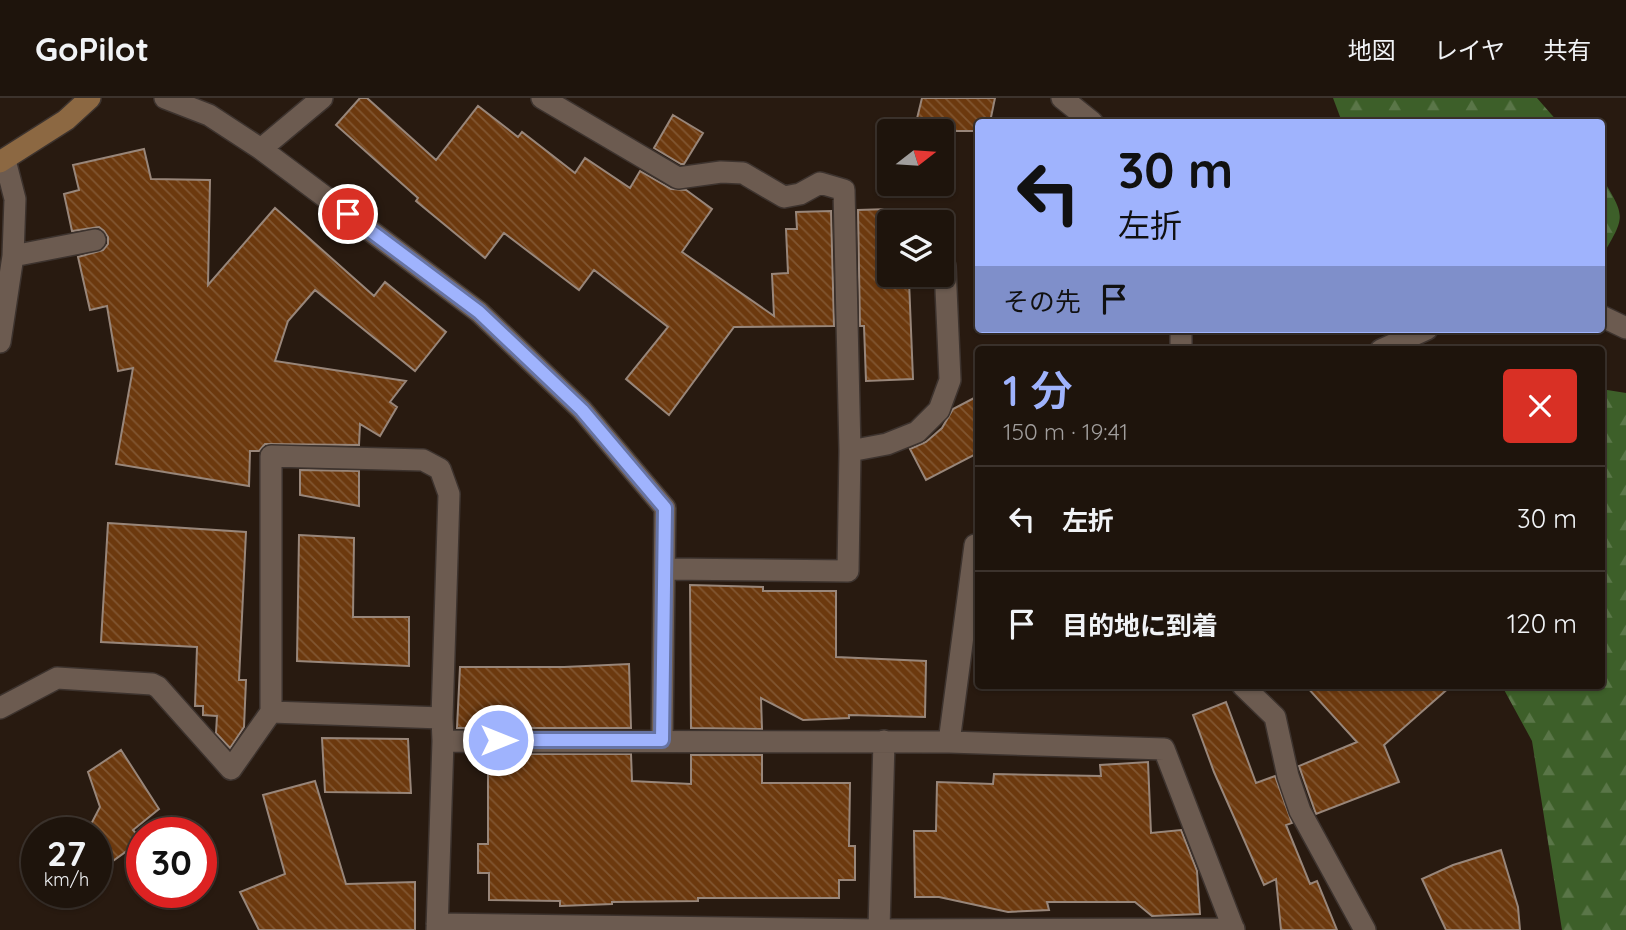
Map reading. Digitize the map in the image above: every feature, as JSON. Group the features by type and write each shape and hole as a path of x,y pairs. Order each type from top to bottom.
{"street":[{"path":"0,342 13,256 15,199 2,161 66,120 90,98"},
{"path":"165,98 209,115 261,149 479,312 582,410 665,508 662,740"},
{"path":"261,149 322,98"},
{"path":"542,98 678,178 721,172 743,173 784,197 800,194 820,183 845,190 850,451 848,571 666,569"},
{"path":"1062,98 1088,119"},
{"path":"13,256 95,240"},
{"path":"850,451 887,444 917,432 939,410 950,380 946,287"},
{"path":"1605,318 1626,328"},
{"path":"1390,346 1418,333"},
{"path":"0,708 57,678 152,684 158,687 231,769 271,712 271,456 423,460 440,469 449,494 437,927 1234,929 1164,749 884,741 443,741"},
{"path":"949,742 975,545"},
{"path":"1246,689 1275,717 1288,776 1300,811 1366,930"},
{"path":"271,712 442,718"},
{"path":"879,930 884,741"}],"green space":[{"path":"1333,98 1537,98 1555,119 1341,119"},
{"path":"1605,183 1619,209 1619,224 1605,251"},
{"path":"1605,390 1626,393 1626,930 1562,930 1532,741 1504,689 1605,689"}],"building":[{"path":"360,98 367,98 436,160 478,106 518,137 522,132 575,173 585,158 630,188 640,171 671,189 686,190 712,209 682,252 774,316 772,274 788,273 786,229 797,229 796,212 831,211 834,326 734,327 669,415 626,379 668,327 594,270 579,290 504,233 485,258 416,201 418,198 336,125"},
{"path":"922,98 995,98 991,119 975,119 975,131 954,131 954,119 917,119"},
{"path":"673,115 703,133 684,164 654,148"},
{"path":"144,149 151,179 210,180 208,285 275,208 374,296 385,282 446,332 415,371 315,290 288,321 275,361 406,381 390,402 397,407 380,436 360,424 359,445 265,444 259,451 250,451 249,486 116,464 133,368 118,371 107,306 90,310 78,257 103,250 108,244 108,237 99,227 72,231 64,194 79,190 73,165"},
{"path":"889,209 877,210 877,287 909,287 913,379 866,381 864,326 860,326 858,210"},
{"path":"975,398 975,455 926,480 910,449 926,442 942,428 953,409"},
{"path":"300,470 359,471 359,506 300,495"},
{"path":"108,523 246,532 239,680 246,680 244,727 230,748 216,733 217,716 203,715 203,706 195,706 197,647 101,642"},
{"path":"299,535 354,538 353,617 409,617 409,666 297,661"},
{"path":"690,585 763,587 763,591 836,591 836,657 926,661 925,717 849,715 849,718 803,720 761,698 762,729 691,728"},
{"path":"629,664 631,728 457,728 460,667"},
{"path":"1309,689 1448,689 1384,745 1399,782 1316,814 1299,766 1357,742"},
{"path":"1226,702 1256,783 1275,776 1292,823 1286,825 1310,884 1317,881 1337,930 1281,930 1276,879 1264,885 1214,772 1193,715"},
{"path":"322,738 408,739 411,793 325,792"},
{"path":"121,750 159,809 149,817 126,817 126,852 112,862 112,817 95,817 100,807 88,772"},
{"path":"488,754 631,754 632,781 691,784 691,755 762,755 762,783 850,783 849,846 855,846 855,880 839,880 839,898 698,898 698,901 612,902 560,906 560,901 489,900 489,873 478,873 478,844 488,844"},
{"path":"1148,762 1151,833 1181,830 1197,871 1200,914 1152,916 1135,902 1047,902 1049,910 1008,912 939,897 915,897 914,831 936,831 937,782 993,784 994,774 1101,776 1100,765"},
{"path":"315,781 346,884 415,882 415,930 259,930 240,892 285,874 263,795"},
{"path":"1501,850 1518,907 1520,930 1446,930 1422,879 1453,865"}],"route":[{"path":"348,214 479,312 582,410 665,508 662,740 498,740"}]}
